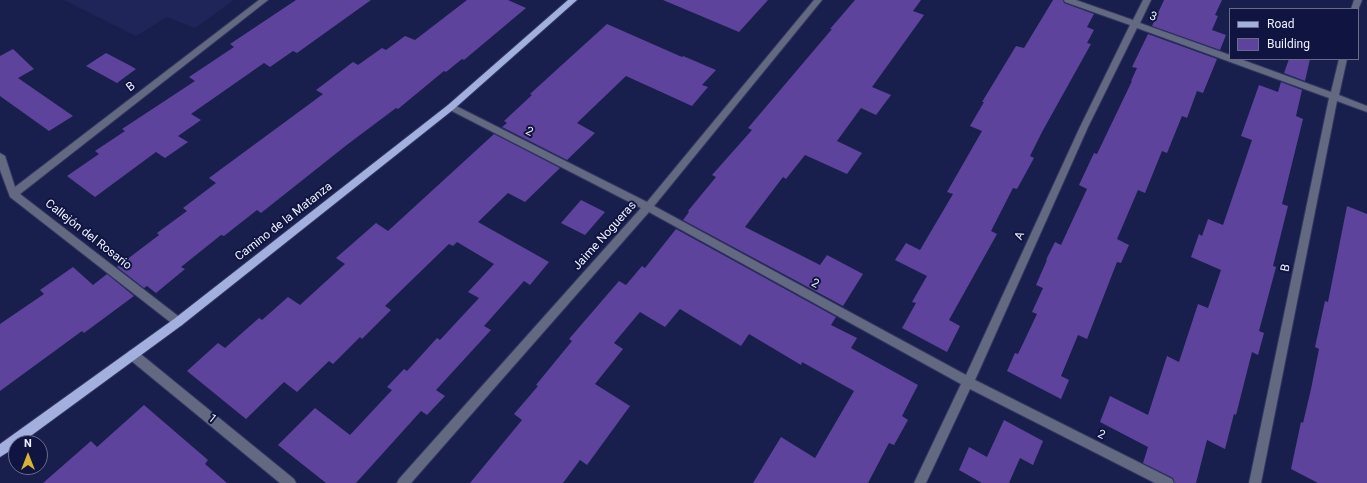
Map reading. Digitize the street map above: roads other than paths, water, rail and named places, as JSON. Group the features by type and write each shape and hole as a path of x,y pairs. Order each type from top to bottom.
{"main road":[{"name":"Camino de la Matanza","path":"0,451 178,322 451,107 573,0"}],"street":[{"name":"B","path":"13,194 264,0"},
{"name":"Jaime Nogueras","path":"404,483 648,207 818,0"},
{"name":"3","path":"1068,0 1136,23 1229,58"},
{"name":"A","path":"920,483 968,382 1084,128 1146,0"},
{"name":"3","path":"1234,60 1367,109"},
{"name":"B","path":"1255,483 1343,60"},
{"name":"2","path":"451,107 648,207 968,382 1168,483"},
{"path":"0,156 13,194"},
{"name":"Callejón del Rosario","path":"13,194 178,322"},
{"name":"1","path":"133,355 290,483"}]}
